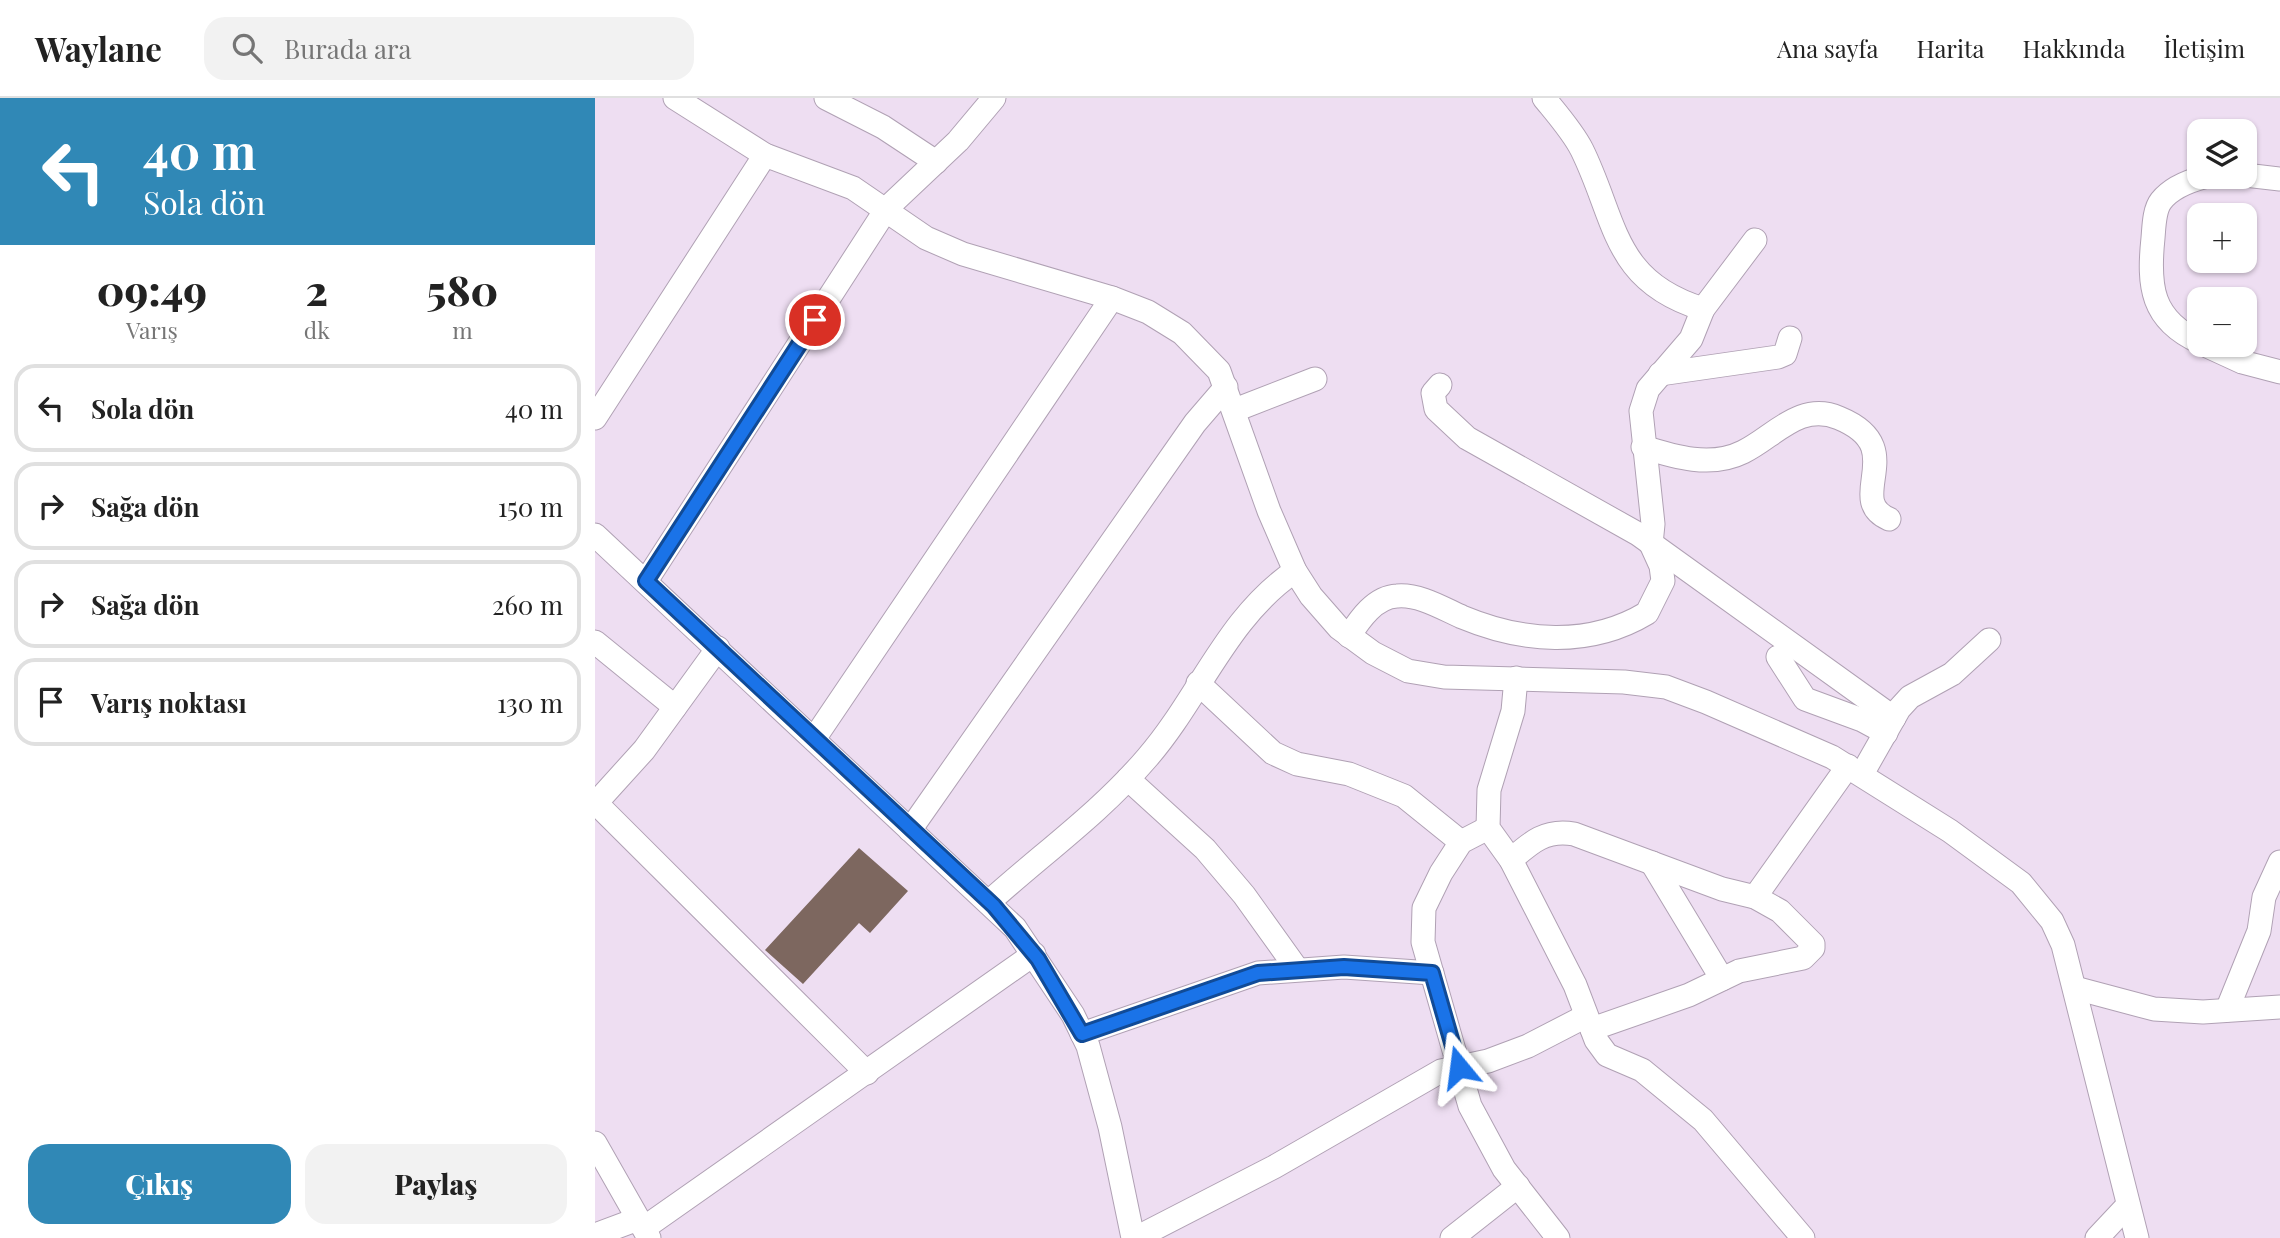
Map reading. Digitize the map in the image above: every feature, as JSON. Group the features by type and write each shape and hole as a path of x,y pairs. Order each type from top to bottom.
{"street":[{"path":"675,98 765,155 853,188 887,208 926,238 963,254 1112,298 1149,312 1182,333 1219,371 1269,511 1294,571 1311,596 1349,636 1408,671 1444,677 1624,682 1666,687 1855,770 1959,837 2021,883 2052,921 2063,945 2137,1238"},
{"path":"826,98 883,127 936,162"},
{"path":"646,581 887,208 936,162 995,98"},
{"path":"1544,98 1581,149 1624,253 1643,274 1676,298 1703,309"},
{"path":"595,418 765,155"},
{"path":"2257,176 2280,179"},
{"path":"2187,184 2178,187 2160,202 2150,270 2154,295 2166,318 2187,337"},
{"path":"1349,636 1362,616 1394,596 1415,597 1470,620 1530,638 1554,639 1608,631 1647,613 1657,598 1663,581 1661,566 1651,544 1653,524 1641,411 1648,389 1691,338 1703,309 1755,240"},
{"path":"814,739 1112,298"},
{"path":"1660,374 1778,357 1785,354 1790,338"},
{"path":"2231,357 2280,372"},
{"path":"1235,410 1315,379"},
{"path":"1440,385 1433,393 1436,409 1467,438 1591,506 1651,544 1890,725"},
{"path":"910,830 1195,423 1226,387"},
{"path":"1643,447 1672,457 1703,461 1741,453 1791,419 1817,414 1835,416 1868,435 1876,450 1872,505 1877,513 1889,519"},
{"path":"595,535 989,902 1034,954 1082,1034 1110,1127 1135,1238 1275,1167 1441,1071 1488,1061 1589,1022 1689,995 1739,971 1803,958 1814,948 1805,933 1780,911 1755,897 1722,889 1574,834 1559,832 1537,838 1511,860"},
{"path":"989,902 1068,836 1128,779 1178,719 1198,683 1242,618 1264,594 1294,571"},
{"path":"1755,897 1910,697 1952,674 1989,640"},
{"path":"595,642 675,707"},
{"path":"717,648 644,750 596,804 867,1073"},
{"path":"1778,657 1805,699 1862,720 1890,725"},
{"path":"1515,678 1513,711 1489,790 1488,828 1511,860 1575,985 1589,1022 1607,1055 1641,1070 1703,1120 1803,1238"},
{"path":"1198,683 1273,753 1297,764 1349,774 1403,796 1461,842"},
{"path":"1128,779 1205,849 1244,895 1297,969"},
{"path":"1488,828 1461,842 1424,908 1423,942 1470,1106 1485,1139 1558,1238"},
{"path":"2227,1010 2259,931 2264,897 2280,862"},
{"path":"1652,863 1722,979"},
{"path":"595,1235 644,1228 1034,954"},
{"path":"1082,1034 1258,973 1355,967 1432,973"},
{"path":"2075,988 2154,1009 2227,1010 2280,1007"},
{"path":"595,1143 644,1228"},
{"path":"1452,1238 1518,1186"},
{"path":"2097,1238 2128,1205"}],"building":[{"path":"859,848 908,891 870,933 859,923 803,984 765,950"}],"route":[{"path":"815,320 646,581 994,906 1038,959 1082,1034 1258,973 1344,967 1389,969 1432,973 1459,1067"}]}
